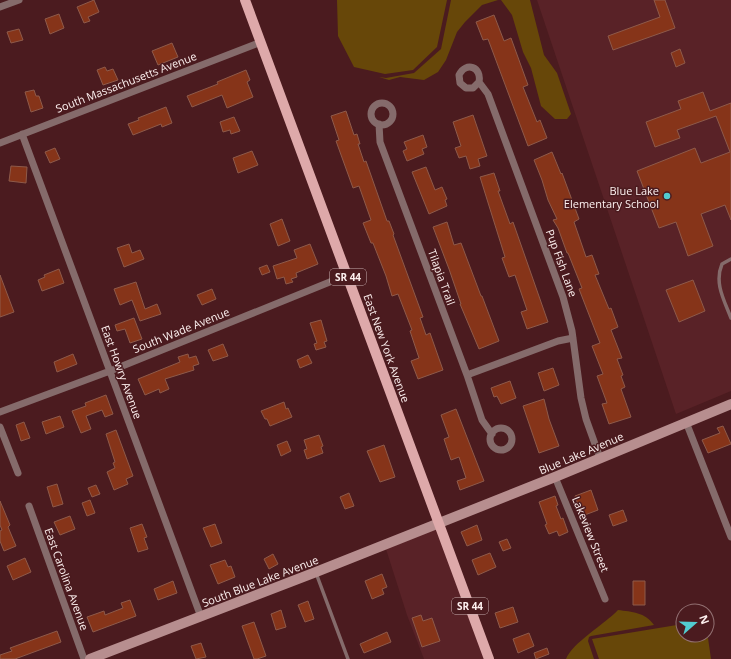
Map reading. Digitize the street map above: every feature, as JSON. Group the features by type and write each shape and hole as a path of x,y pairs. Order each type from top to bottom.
{"main road":[{"name":"East New York Avenue","path":"245,0 489,659"},
{"name":"Blue Lake Avenue","path":"439,523 731,404"},
{"name":"South Blue Lake Avenue","path":"90,659 107,656 201,617 439,523"}],"street":[{"path":"0,7 19,0"},
{"name":"South Massachusetts Avenue","path":"0,143 261,42"},
{"name":"Pup Fish Lane","path":"478,82 488,94 563,296 573,338 586,419 600,458"},
{"name":"Tilapia Trail","path":"379,124 380,142 467,375 482,420 492,434"},
{"name":"East Howry Avenue","path":"22,134 201,617"},
{"name":"South Wade Avenue","path":"0,412 110,371 347,275"},
{"path":"467,375 573,338"},
{"path":"686,422 731,537"},
{"path":"0,427 18,473"},
{"name":"Lakeview Street","path":"555,477 606,599"},
{"name":"East Carolina Avenue","path":"29,506 84,659"}],"lane":[{"path":"731,259 722,264 718,275 719,283 731,318"},
{"path":"316,572 348,659"}],"shaded area":[{"path":"337,0 447,0 437,47 413,70 385,74 354,67 338,36"},
{"path":"451,0 498,0 482,5 465,22 457,32 446,60 438,72 424,80 400,77 389,80 379,77 386,78 414,73 441,49"},
{"path":"501,0 530,0 544,55 557,73 571,114 567,119 555,119 541,106 531,68 523,52 512,15"},
{"name":"Blue Lake Elementary School","path":"537,0 731,0 731,391 676,414"},
{"path":"436,529 484,659 424,659 407,615 386,549"},
{"path":"618,610 633,612 647,617 654,625 591,636 589,637 588,641 594,659 566,659 575,647"},
{"path":"675,625 675,643 709,643 711,659 599,659 592,639"}],"building":[{"path":"94,0 99,12 88,17 90,21 84,23 77,7"},
{"path":"654,0 665,0 675,28 613,50 608,36 660,17"},
{"path":"59,14 64,28 50,34 45,19"},
{"path":"494,15 504,41 511,38 528,85 523,87 537,122 540,120 547,138 528,146 488,39 483,40 476,22"},
{"path":"19,29 23,40 11,43 7,32"},
{"path":"172,43 178,57 158,65 152,51"},
{"path":"680,49 685,63 676,67 671,53"},
{"path":"105,67 107,71 113,69 118,80 103,85 97,70"},
{"path":"246,70 250,80 247,82 253,97 227,108 222,95 192,107 187,96 218,84 217,82"},
{"path":"34,90 36,96 39,96 43,108 31,112 25,92"},
{"path":"703,92 710,111 731,103 731,220 725,205 701,214 713,246 688,256 676,222 659,228 637,171 695,148 701,163 730,152 716,116 677,130 680,138 655,147 646,122 681,109 678,101"},
{"path":"166,107 172,123 162,127 161,124 133,135 128,124 139,120 138,118"},
{"path":"346,111 354,135 357,134 360,144 358,144 364,162 366,161 387,221 389,221 394,234 393,235 423,317 420,318 426,335 430,333 443,370 418,379 411,361 419,358 410,331 412,330 398,294 392,296 373,243 371,243 363,223 371,220 359,186 353,188 336,141 339,140 331,116"},
{"path":"473,115 487,156 478,159 480,166 470,169 466,156 459,158 455,148 461,146 453,122"},
{"path":"234,117 240,131 231,134 230,130 223,132 220,122"},
{"path":"423,135 427,147 422,149 424,154 407,161 403,151 407,149 404,142"},
{"path":"55,148 60,159 50,163 45,152"},
{"path":"252,151 258,165 238,173 233,158"},
{"path":"552,152 561,174 562,173 579,219 574,222 586,257 592,255 599,274 595,275 609,309 611,308 618,327 611,330 622,358 617,359 623,375 621,376 625,387 621,389 631,417 609,424 602,404 607,403 597,376 603,374 592,346 600,343 579,289 582,288 558,228 553,220 557,219 548,200 534,160"},
{"path":"11,166 27,167 26,183 9,181"},
{"path":"426,167 435,190 442,187 447,199 445,200 447,206 429,214 412,172"},
{"path":"494,173 500,191 498,191 510,224 513,222 548,322 527,329 521,312 527,310 515,275 509,277 502,258 505,257 480,177"},
{"path":"282,219 290,241 278,246 270,224"},
{"path":"447,222 454,245 461,243 499,341 479,349 460,304 449,269 433,227"},
{"path":"129,244 132,253 140,250 144,259 124,267 117,248"},
{"path":"310,244 318,264 296,273 297,277 291,279 293,282 286,284 284,277 277,279 273,266 297,258 294,250"},
{"path":"267,265 270,272 262,275 259,268"},
{"path":"59,269 64,283 42,291 38,280 45,277 44,275"},
{"path":"0,275 14,312 0,317"},
{"path":"693,280 705,311 679,322 666,290"},
{"path":"136,282 145,309 157,304 161,314 140,321 132,300 120,305 114,289"},
{"path":"212,289 216,299 202,305 197,295"},
{"path":"134,318 142,339 130,343 125,329 117,331 115,325"},
{"path":"321,320 327,341 324,342 326,347 316,350 314,344 317,343 310,323"},
{"path":"223,344 228,356 213,361 208,350"},
{"path":"73,354 77,364 57,372 54,362"},
{"path":"188,354 189,358 196,356 199,364 193,366 194,370 165,379 169,389 160,393 159,389 145,395 138,379 180,362 178,357"},
{"path":"308,355 312,363 300,368 297,360"},
{"path":"553,368 559,385 544,391 538,373"},
{"path":"510,381 516,398 501,404 497,396 494,397 491,388"},
{"path":"106,395 113,414 105,417 102,410 86,416 91,429 81,433 72,411 86,406 85,403"},
{"path":"544,399 549,419 559,446 539,453 523,406"},
{"path":"284,402 286,409 288,408 292,417 270,426 261,411"},
{"path":"456,409 484,481 460,490 457,481 466,478 459,457 451,460 444,439 449,437 441,415"},
{"path":"60,416 64,427 46,434 42,422"},
{"path":"24,422 30,438 21,441 16,425"},
{"path":"723,426 731,444 708,453 702,440 720,433 717,428"},
{"path":"116,430 133,476 126,479 128,484 114,490 107,472 115,468 113,463 115,462 106,434"},
{"path":"319,435 323,446 321,447 323,453 307,459 304,450 307,449 304,440"},
{"path":"287,441 291,451 281,456 277,445"},
{"path":"384,445 395,477 380,482 367,451"},
{"path":"57,484 63,504 53,507 47,487"},
{"path":"96,485 100,494 92,497 88,488"},
{"path":"591,490 598,510 582,516 575,496"},
{"path":"349,493 354,506 345,509 340,497"},
{"path":"555,496 558,505 556,506 561,519 563,518 568,532 559,536 557,531 549,534 539,502"},
{"path":"90,500 95,513 87,516 82,503"},
{"path":"0,501 10,525 8,527 16,546 4,551 0,541 0,531 2,530 0,525"},
{"path":"623,510 627,521 613,526 609,515"},
{"path":"70,516 75,529 60,535 54,522"},
{"path":"142,524 147,537 144,538 148,549 138,552 130,528"},
{"path":"215,524 222,543 211,547 203,528"},
{"path":"477,525 482,540 467,546 461,532"},
{"path":"507,539 511,548 503,551 499,542"},
{"path":"490,553 496,567 478,575 472,560"},
{"path":"273,554 278,564 269,569 264,559"},
{"path":"25,558 31,572 13,580 7,566"},
{"path":"225,560 228,567 231,566 235,577 218,584 210,565"},
{"path":"382,574 387,587 382,589 384,594 372,599 365,581"},
{"path":"173,581 177,593 158,600 154,589"},
{"path":"633,581 645,581 645,605 633,605"},
{"path":"130,600 136,616 93,632 87,617 104,611 105,615 123,608 121,603"},
{"path":"308,601 314,619 305,622 298,605"},
{"path":"513,607 518,622 500,628 495,613"},
{"path":"281,610 286,627 276,630 271,614"},
{"path":"421,615 423,621 432,618 440,641 422,647 412,618"},
{"path":"254,622 266,656 257,659 254,659 242,626"},
{"path":"57,631 61,642 15,659 0,659 0,655 12,651 10,648"},
{"path":"387,632 391,642 364,653 360,644"},
{"path":"529,633 534,646 518,653 513,639"},
{"path":"201,643 206,657 196,659 191,646"},
{"path":"547,648 549,654 536,659 534,653"}],"place":[{"name":"Blue Lake Elementary School","path":"667,196"}]}
